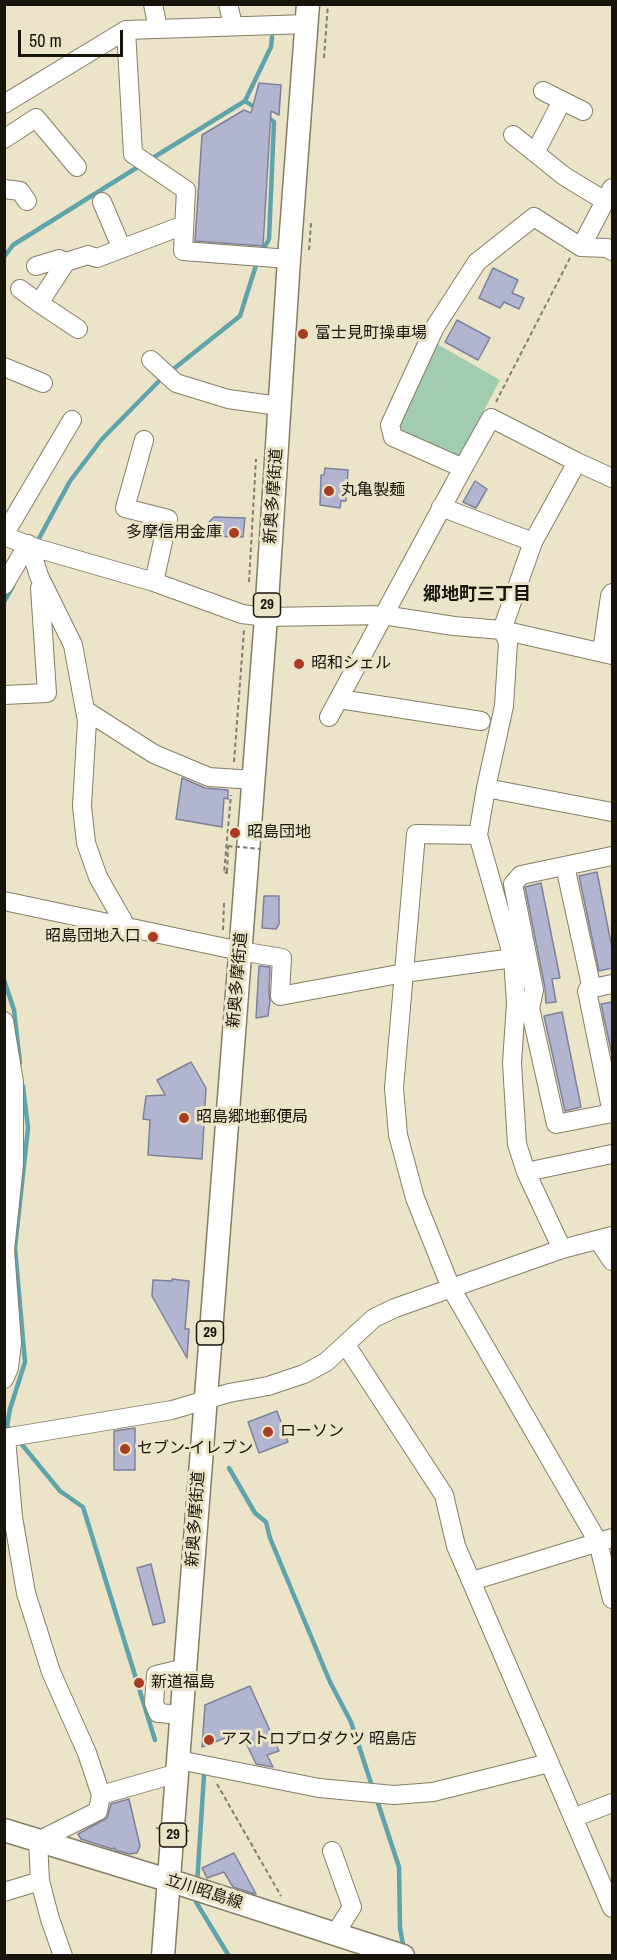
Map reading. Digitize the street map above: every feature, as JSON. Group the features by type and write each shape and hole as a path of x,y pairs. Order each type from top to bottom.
{"main road":[{"name":"新奥多摩街道","path":"163,1956 188,1886 178,1766 267,617 279,406 270,257 308,14"},
{"name":"立川昭島線","path":"4,1830 188,1886 403,1956"}],"street":[{"path":"153,4 158,28"},
{"path":"228,4 233,25"},
{"path":"4,104 126,30 233,25 308,14"},
{"path":"126,30 133,154 186,190 183,251 270,257"},
{"path":"543,91 583,111"},
{"path":"535,153 562,101"},
{"path":"4,139 36,118 77,167"},
{"path":"513,135 564,176 609,194 579,246"},
{"path":"4,189 20,191 27,201"},
{"path":"102,202 122,249"},
{"path":"463,468 393,437 390,425 435,327 477,262 534,216 579,246 607,248 612,251"},
{"path":"39,303 66,262 88,255 97,258 184,225"},
{"path":"36,266 60,259 66,262"},
{"path":"20,289 78,329"},
{"path":"4,367 43,383"},
{"path":"162,369 176,383 228,399 279,406"},
{"path":"329,717 491,418 612,478"},
{"path":"72,420 4,535 31,546 154,582 242,614 267,617 383,615 454,626 502,630 607,654 612,593"},
{"path":"144,440 125,508 168,519 154,582"},
{"path":"562,1250 526,1172 517,1144 512,1063 524,1001 478,835 504,706 508,642 502,630 533,542 577,462"},
{"path":"441,507 533,542"},
{"path":"31,546 39,576 73,645 87,721 81,806 86,843 98,877 127,927"},
{"path":"4,585 31,546"},
{"path":"4,695 47,693 39,576"},
{"path":"339,699 481,721"},
{"path":"85,710 165,759 209,777 254,780"},
{"path":"486,788 612,812"},
{"path":"478,835 416,834 394,1088 398,1135 415,1198 451,1288 605,1540 612,1599"},
{"path":"524,1001 534,990 513,884 521,876 612,856"},
{"path":"524,1001 530,1008 556,1124 612,1113 587,991 591,985 565,866"},
{"path":"4,901 282,958 280,996 404,973 513,958"},
{"path":"589,989 612,984"},
{"path":"4,1021 14,1082 5,1250 12,1343 9,1368 4,1379"},
{"path":"526,1172 612,1154"},
{"path":"63,1956 40,1881 38,1841 98,1811 101,1795 87,1753 51,1672 26,1593 13,1517 11,1437 172,1410 229,1393 268,1386 304,1374 326,1362 374,1318 395,1308 562,1250 605,1238 612,1261"},
{"path":"346,1345 444,1495 456,1546 612,1908"},
{"path":"471,1581 605,1540"},
{"path":"101,1795 178,1766 207,1766 319,1788 394,1796 433,1792 549,1763"},
{"path":"573,1818 612,1803"},
{"path":"333,1851 352,1907 334,1934"},
{"path":"4,1892 40,1881"}],"path":[{"path":"491,418 488,417 579,246"},
{"path":"227,872 228,846 261,849"},
{"path":"207,1766 295,1921"},
{"path":"156,1828 189,1831"}],"green space":[{"path":"437,344 500,380 459,458 399,431 397,423"}],"building":[{"path":"259,83 281,85 279,115 271,111 263,246 195,241 202,135 244,110 251,113"},
{"path":"493,268 518,280 512,293 524,298 519,309 504,302 500,308 479,298"},
{"path":"457,320 490,338 478,360 445,342"},
{"path":"325,468 348,470 346,501 341,501 340,508 320,505 321,475 324,475"},
{"path":"475,481 487,489 476,508 463,502"},
{"path":"214,517 245,518 243,537 209,536 209,522"},
{"path":"182,778 205,788 228,790 228,799 224,798 222,827 176,819"},
{"path":"597,872 612,948 612,968 599,971 579,876"},
{"path":"541,883 560,978 552,979 556,1002 546,1003 525,887"},
{"path":"264,896 279,896 279,924 276,929 262,928"},
{"path":"259,966 270,967 270,1001 268,1016 256,1018"},
{"path":"612,1002 612,1055 601,1004"},
{"path":"562,1012 581,1107 565,1111 544,1016"},
{"path":"191,1062 206,1088 202,1159 148,1155 150,1120 143,1119 146,1096 165,1095 157,1080"},
{"path":"172,1279 189,1281 185,1329 189,1329 187,1358 152,1296 153,1280 172,1281"},
{"name":"ローソン","path":"277,1411 288,1442 259,1453 248,1422"},
{"name":"セブン-イレブン","path":"135,1428 135,1470 114,1470 114,1431"},
{"path":"151,1564 165,1622 153,1625 137,1568"},
{"path":"250,1686 279,1751 267,1755 273,1767 256,1764 241,1732 202,1747 205,1705"},
{"path":"129,1799 140,1846 137,1853 129,1854 81,1839 78,1834 107,1818 111,1804"},
{"path":"234,1853 256,1894 233,1887 224,1872 207,1878 202,1868"}],"waterway":[{"path":"257,109 245,101 271,47 272,37"},
{"path":"151,159 245,101"},
{"path":"262,252 269,239 274,122 266,116"},
{"path":"4,257 13,245 141,165"},
{"path":"171,371 240,316 257,262"},
{"path":"36,544 70,481 102,439 162,378"},
{"path":"4,602 13,586"},
{"path":"4,980 14,1010 20,1063"},
{"path":"12,1432 7,1426 10,1409 25,1362 15,1248 28,1128 23,1086"},
{"path":"19,1441 60,1491 83,1507 155,1740"},
{"path":"229,1468 255,1513 266,1522 270,1538 330,1682 351,1722 373,1789"},
{"path":"197,1884 204,1775"},
{"path":"376,1797 399,1867 400,1928 404,1950"},
{"path":"197,1895 196,1902 229,1956"}],"place":[{"name":"富士見町操車場","path":"303,334"},
{"name":"丸亀製麺","path":"329,491"},
{"name":"多摩信用金庫","path":"234,533"},
{"name":"昭和シェル","path":"299,664"},
{"name":"昭島団地","path":"235,833"},
{"name":"昭島団地入口","path":"153,937"},
{"name":"昭島郷地郵便局","path":"184,1118"},
{"name":"ローソン","path":"268,1432"},
{"name":"セブン-イレブン","path":"125,1449"},
{"name":"新道福島","path":"139,1683"},
{"name":"アストロプロダクツ 昭島店","path":"209,1740"}],"district":[{"name":"郷地町三丁目","path":"477,595"}]}
